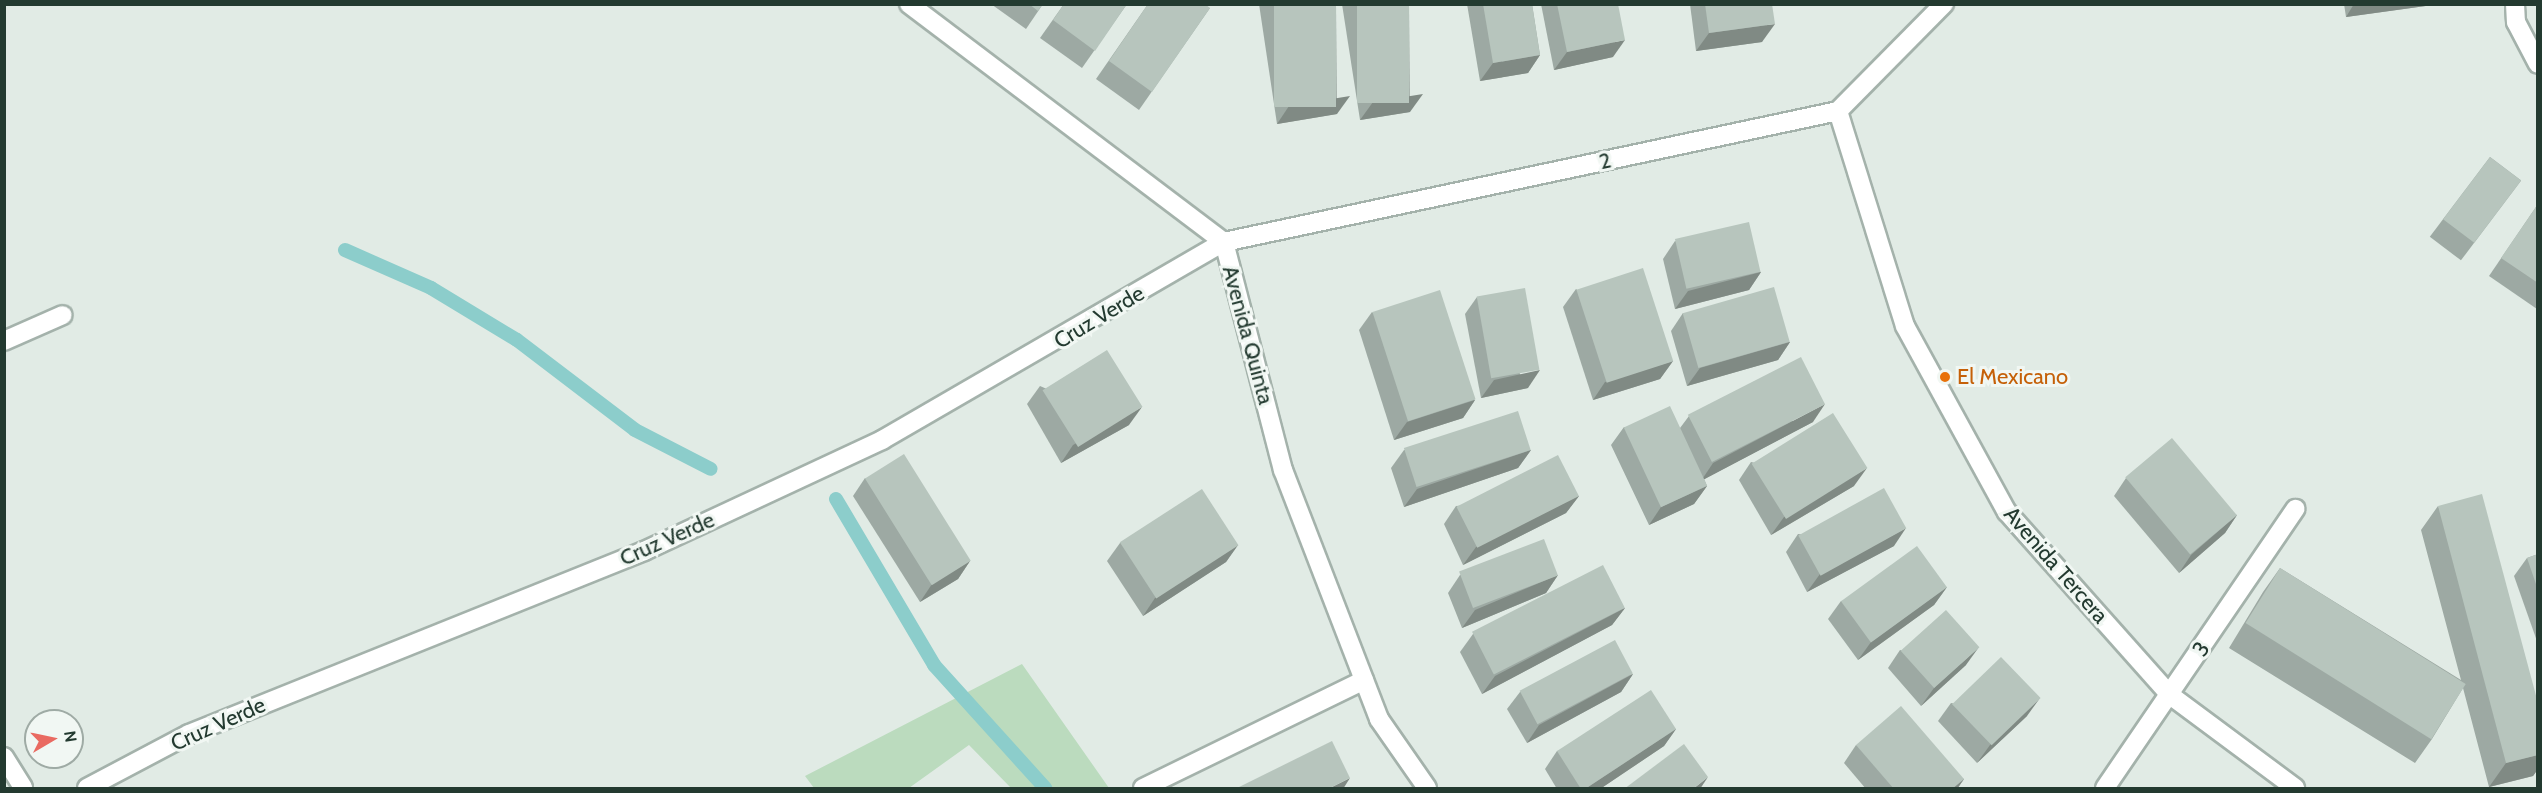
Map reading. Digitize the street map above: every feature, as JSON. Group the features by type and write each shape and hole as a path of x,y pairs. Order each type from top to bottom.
{"street":[{"name":"Avenida Quinta","path":"909,4 1224,242 1283,470 1379,719 1426,789"},
{"path":"1838,111 1944,4"},
{"path":"2515,4 2516,22 2538,64"},
{"name":"2","path":"1224,242 1838,111"},
{"name":"Avenida Tercera","path":"1838,111 1905,326 2007,512 2170,695 2295,789"},
{"name":"Cruz Verde","path":"87,789 189,734 644,551 882,440 1224,242"},
{"path":"4,341 63,315"},
{"name":"3","path":"2105,789 2295,509"},
{"path":"1143,789 1364,680"},
{"path":"4,757 23,789"}],"green space":[{"path":"1022,664 1109,788 1011,788 969,745 909,788 814,788 805,776"}],"building":[{"path":"1029,4 1043,4 1038,11"},
{"path":"1064,4 1127,4 1095,51 1053,20"},
{"path":"1148,4 1205,4 1210,8 1152,92 1109,61"},
{"path":"1274,4 1336,4 1336,107 1274,107"},
{"path":"1357,4 1409,4 1409,103 1357,103"},
{"path":"1483,4 1532,4 1540,55 1493,63"},
{"path":"1557,4 1618,4 1625,40 1567,52"},
{"path":"1705,4 1772,4 1775,24 1709,33"},
{"path":"2490,157 2521,180 2474,243 2443,219"},
{"path":"2538,204 2538,283 2501,258"},
{"path":"1749,222 1760,272 1686,289 1675,239"},
{"path":"1643,268 1673,361 1607,383 1576,290"},
{"path":"1774,287 1790,342 1698,368 1683,313"},
{"path":"1525,288 1539,370 1491,378 1477,297"},
{"path":"1440,290 1476,399 1408,421 1372,312"},
{"path":"1107,350 1143,407 1078,447 1043,390"},
{"path":"1801,357 1825,404 1712,462 1688,415"},
{"path":"1670,406 1707,486 1661,507 1624,428"},
{"path":"1518,411 1531,450 1417,487 1404,448"},
{"path":"1833,413 1867,468 1786,519 1752,464"},
{"path":"2172,438 2237,515 2190,555 2125,477"},
{"path":"904,454 971,561 932,585 865,478"},
{"path":"1558,455 1579,496 1477,548 1456,507"},
{"path":"1884,488 1906,528 1821,576 1798,536"},
{"path":"1202,489 1238,545 1156,599 1120,542"},
{"path":"2482,494 2538,703 2538,755 2506,763 2438,506"},
{"path":"1544,539 1558,575 1473,608 1459,572"},
{"path":"1917,546 1947,587 1871,643 1841,601"},
{"path":"2538,554 2538,590 2527,558"},
{"path":"1603,565 1625,608 1494,675 1472,632"},
{"path":"2280,568 2466,684 2431,739 2246,623"},
{"path":"1946,610 1979,647 1934,688 1901,651"},
{"path":"1615,640 1633,674 1537,724 1520,691"},
{"path":"2001,657 2041,698 1992,745 1952,704"},
{"path":"1651,690 1676,729 1585,789 1581,789 1557,751"},
{"path":"1901,706 1964,779 1952,789 1894,789 1856,745"},
{"path":"1332,741 1350,778 1328,789 1235,789"},
{"path":"1684,744 1708,777 1693,789 1624,789"}],"waterway":[{"path":"345,250 431,288 517,340 635,430 711,469"},
{"path":"836,499 934,665 1045,788"}],"place":[{"name":"El Mexicano","path":"1945,377"}]}
